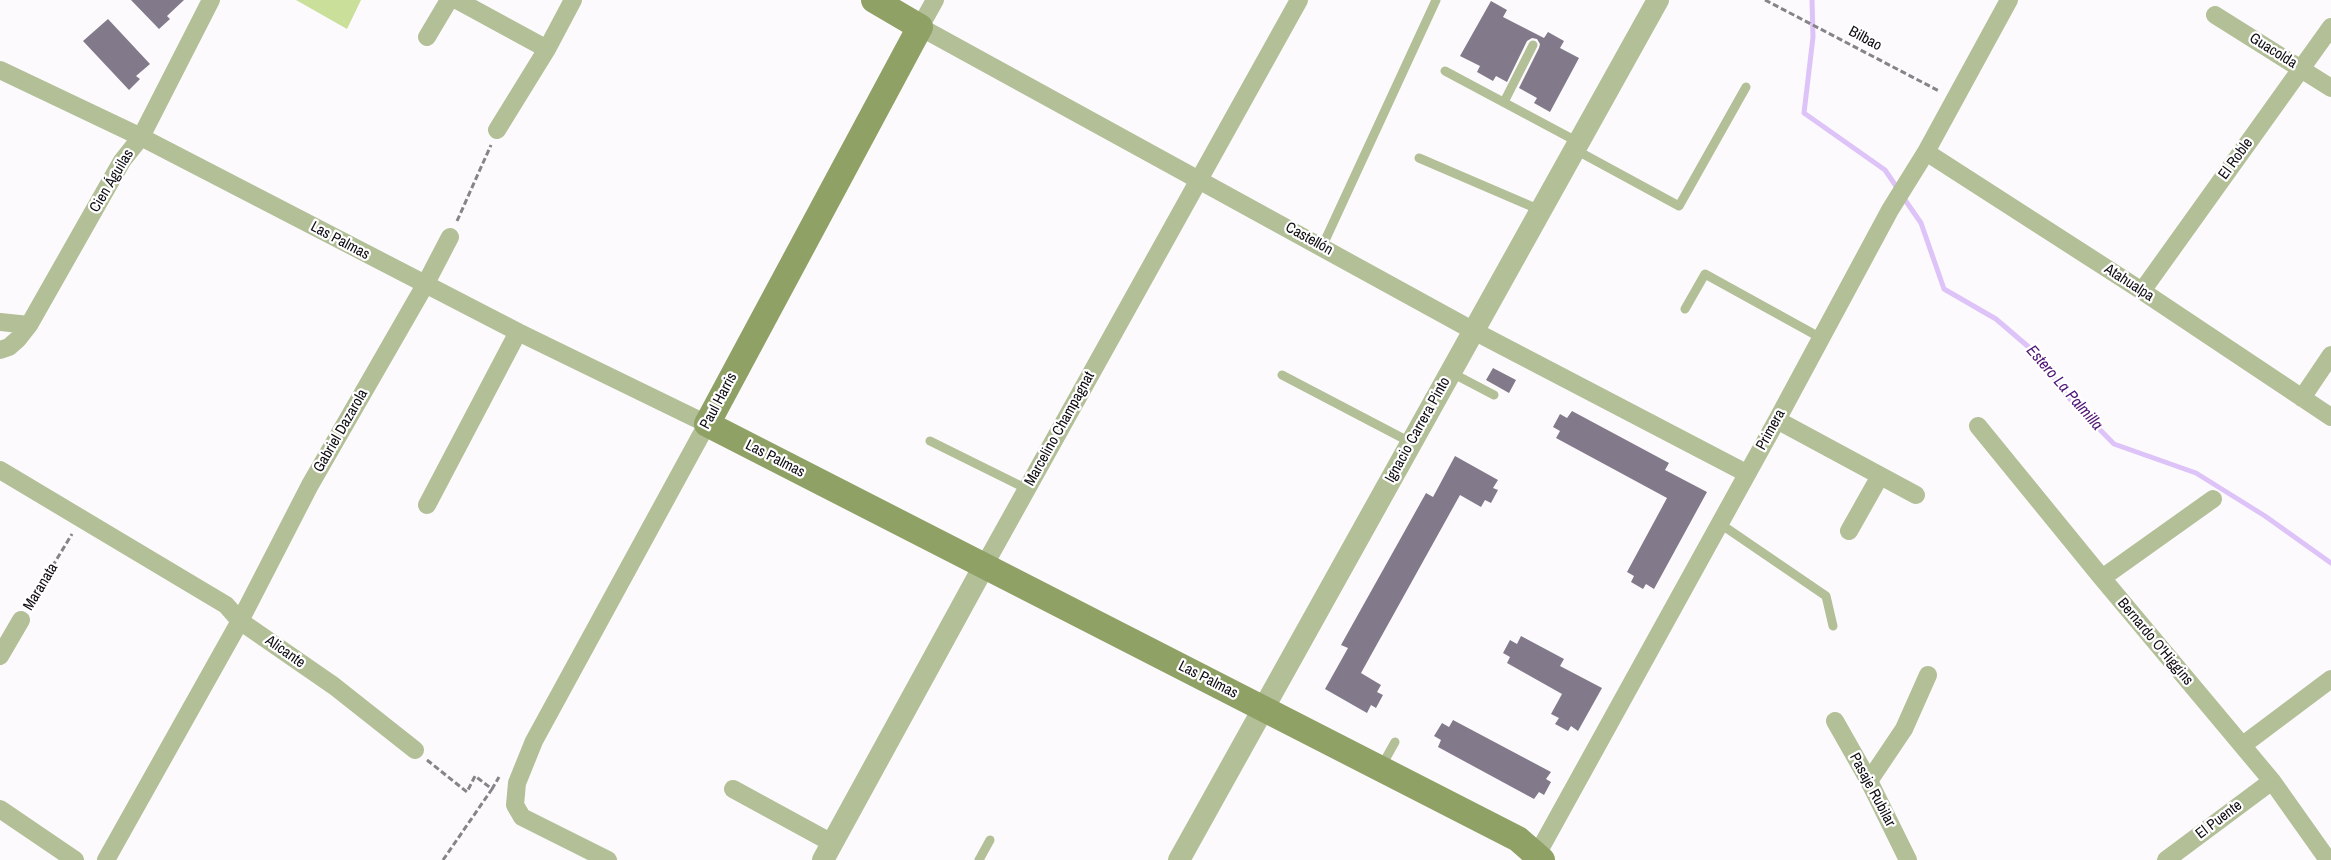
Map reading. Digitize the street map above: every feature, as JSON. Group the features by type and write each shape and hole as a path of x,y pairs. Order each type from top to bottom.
{"main road":[{"name":"Castellón","path":"874,0 920,27"},
{"name":"Paul Harris","path":"706,424 920,27"},
{"name":"Las Palmas","path":"706,424 1381,767 1518,839 1538,858"}],"street":[{"name":"Cien Águilas","path":"0,350 14,343 29,325 122,160 141,137 211,0"},
{"path":"427,37 449,0"},
{"path":"457,0 547,49"},
{"path":"498,130 547,49 573,0"},
{"name":"Paul Harris","path":"920,27 935,0"},
{"name":"Marcelino Champagnat","path":"827,852 1299,0"},
{"name":"Ignacio Carrera Pinto","path":"1179,860 1658,0"},
{"name":"Primera","path":"1538,858 1890,210 1910,174 1926,152 2009,0"},
{"name":"Guacolda","path":"2215,15 2331,88"},
{"name":"Castellón","path":"920,27 1473,330 1746,473"},
{"name":"El Roble","path":"2142,291 2331,27"},
{"name":"Las Palmas","path":"0,70 141,137 425,285 706,424"},
{"name":"Atahualpa","path":"1926,152 2142,291 2331,417"},
{"name":"Gabriel Dazarola","path":"106,860 240,621 310,485 425,285 450,237"},
{"path":"0,322 29,325"},
{"path":"427,505 518,332"},
{"path":"2302,398 2331,356"},
{"path":"1777,420 1916,495"},
{"name":"Paul Harris","path":"608,860 522,817 515,805 517,783 534,741 706,424"},
{"name":"Bernardo O'Higgins","path":"1978,426 2272,780 2328,860"},
{"name":"Alicante","path":"0,470 226,605 240,621 334,686 415,750"},
{"path":"1849,531 1880,476"},
{"path":"2102,578 2213,499"},
{"name":"Maranata","path":"0,656 21,620"},
{"path":"1869,781 1904,729 1928,675"},
{"path":"2243,745 2331,679"},
{"name":"Pasaje Rubilar","path":"1835,721 1869,781 1908,860"},
{"name":"El Puente","path":"2166,860 2272,780"},
{"path":"733,789 827,852"},
{"path":"0,809 75,860"}],"lane":[{"path":"1322,247 1436,0"},
{"path":"1504,102 1533,45"},
{"path":"1445,71 1504,102 1679,206 1746,87"},
{"path":"1419,158 1540,210"},
{"path":"1685,309 1706,274 1821,338"},
{"path":"1450,372 1494,395"},
{"path":"1282,375 1410,442"},
{"path":"930,441 1027,489"},
{"path":"1719,524 1827,596 1833,626"},
{"path":"1381,767 1395,742"},
{"path":"979,860 990,840"}],"path":[{"name":"Bilbao","path":"1765,0 1954,99"},
{"path":"450,237 498,130"},
{"name":"Maranata","path":"21,620 82,518"},
{"path":"415,750 467,792 475,776 492,789"},
{"path":"443,860 504,770"}],"green space":[{"path":"296,0 361,0 347,29"}],"building":[{"path":"131,0 184,0 167,16 170,19 159,29"},
{"path":"1491,1 1507,10 1503,17 1544,38 1548,32 1564,41 1560,48 1579,58 1550,112 1534,103 1537,98 1519,88 1539,48 1540,44 1537,39 1532,38 1527,41 1507,82 1496,76 1493,81 1477,72 1480,66 1460,56"},
{"path":"108,19 150,64 136,76 140,79 129,90 83,41"},
{"path":"1493,368 1516,380 1509,393 1486,380"},
{"path":"1572,411 1669,463 1665,470 1707,492 1654,589 1646,584 1643,589 1631,582 1634,576 1627,572 1667,498 1556,438 1560,431 1553,427 1560,414 1567,418"},
{"path":"1455,456 1498,480 1493,488 1498,490 1491,503 1485,500 1481,507 1460,495 1361,673 1381,685 1377,692 1383,695 1376,708 1371,705 1367,713 1325,689 1348,648 1341,645 1426,493 1433,497"},
{"path":"1521,636 1564,659 1560,666 1602,688 1578,731 1571,726 1568,731 1555,724 1559,718 1551,714 1562,694 1507,663 1510,657 1503,653 1510,640 1517,644"},
{"path":"1453,720 1551,772 1546,779 1551,782 1544,795 1539,792 1534,799 1438,747 1441,740 1434,736 1442,723 1449,727"}],"waterway":[{"name":"Estero La Palmilla","path":"1812,0 1813,37 1804,113 1885,170 1898,189"},
{"name":"Estero La Palmilla","path":"1903,197 1921,223 1944,289 1996,319 2038,355 2066,395 2114,444 2196,473 2265,516 2331,563"}]}
